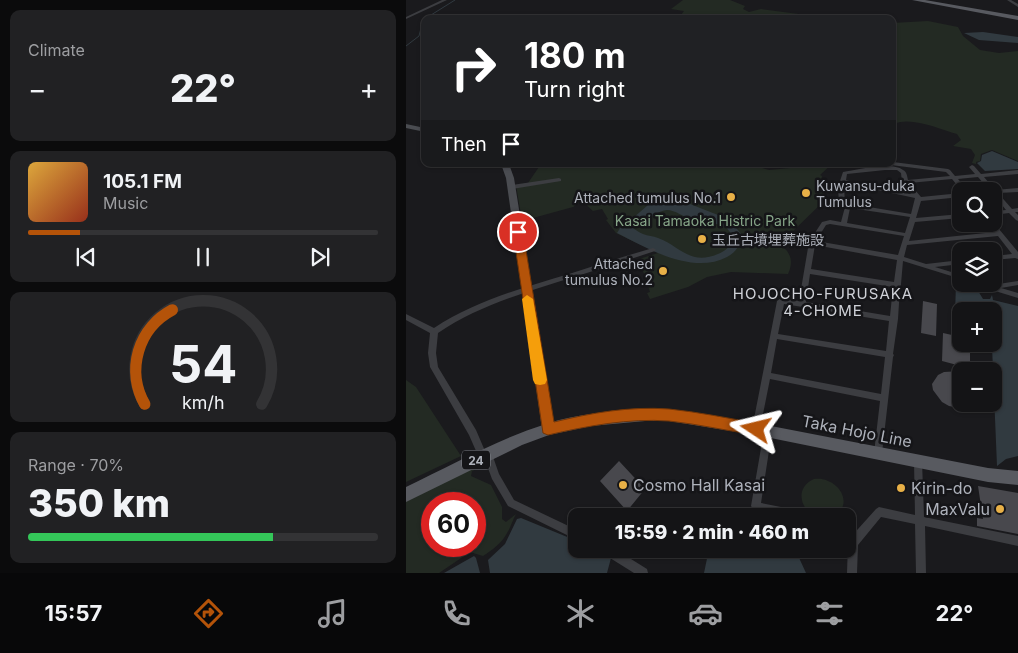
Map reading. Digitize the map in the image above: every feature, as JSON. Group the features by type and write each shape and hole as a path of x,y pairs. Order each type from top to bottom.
{"main road":[{"path":"916,0 1018,18"},
{"name":"Taka Hojo Line","path":"406,495 485,455 548,429 591,420 645,415 669,415 762,430 1018,478"}],"street":[{"path":"406,18 446,0"},
{"path":"1009,0 1018,6"},
{"path":"406,126 421,129"},
{"path":"896,164 948,171 957,182"},
{"path":"506,167 512,187 548,429"},
{"path":"877,167 845,173 842,204 912,218 952,216"},
{"path":"896,167 904,174 905,182 918,198"},
{"path":"972,167 985,182"},
{"path":"905,182 1018,172"},
{"path":"512,187 559,180"},
{"path":"843,180 918,198 952,196"},
{"path":"1002,191 1018,190"},
{"path":"878,453 900,258 918,198"},
{"path":"1002,200 1014,211 1018,220"},
{"path":"844,224 848,206"},
{"path":"802,304 812,242 824,223 844,224 907,235"},
{"path":"905,243 999,234 1017,256"},
{"path":"812,242 900,258 952,274"},
{"path":"568,531 511,503 473,433 434,368 432,354 434,332 451,319 468,310 652,250"},
{"path":"1002,257 1017,256"},
{"path":"926,266 952,263"},
{"path":"807,271 898,285"},
{"path":"1002,285 1018,283"},
{"path":"1002,291 1018,296"},
{"path":"765,508 756,506 762,430 767,376 781,302 894,318"},
{"path":"406,317 434,332"},
{"path":"775,336 890,355"},
{"path":"767,376 884,398"},
{"path":"918,460 921,573"},
{"path":"856,537 879,512 1018,541"},
{"path":"620,558 643,573"},
{"path":"851,558 852,573"}],"green space":[{"path":"683,0 730,0 745,6 743,9 749,12 761,9 807,15 681,15 684,11 671,9"},
{"path":"928,21 958,27 963,36 980,50 999,53 1018,51 1018,161 992,150 981,154 980,161 976,162 976,164 972,163 975,155 971,149 953,146 961,140 957,134 915,122 907,121 896,123 896,23"},
{"name":"Kasai Tamaoka Histric Park","path":"539,167 758,167 769,170 829,167 820,175 822,176 820,186 827,198 788,236 782,246 788,252 791,259 788,274 731,272 707,277 688,287 650,299 647,293 650,292 639,259 658,253 616,233 606,220 608,219 602,209 593,211 582,201 573,207 522,221 516,185 528,183"},
{"path":"406,380 416,387 461,456 406,482"},
{"path":"482,459 484,464 472,471 471,476 491,485 502,507 502,519 506,522 516,514 503,540 486,554 486,492 421,492 421,557 463,557 439,573 406,573 406,498"},
{"path":"814,479 822,479 835,485 843,496 844,503 842,508 806,508 802,502 802,492 808,482"}],"shaded area":[{"path":"983,32 1018,37 1018,43 979,40 964,33"},
{"path":"992,151 1018,162 1018,169 985,171 977,163 981,161 982,155"},
{"path":"662,193 723,217 733,224 742,235 737,248 727,257 714,262 685,262 656,252 617,233 622,225 628,226 643,234 666,241 686,254 700,258 718,254 728,248 732,238 726,228 718,224 692,220 670,210 660,212 639,226 626,224"},
{"path":"956,292 979,292 983,299 990,299 992,295 993,300 1001,302 955,302"},
{"path":"1002,302 1018,306 1018,456 1006,459 997,466 995,412 1002,412 1002,362 993,362 992,352 1002,352"},
{"path":"521,518 568,537 568,558 611,558 607,573 490,573 488,560 505,544 517,519"},
{"path":"475,557 480,573 444,573"},
{"path":"707,558 799,558 806,573 704,573"}],"building":[{"path":"923,301 937,304 936,336 921,333"},
{"path":"943,333 952,335 952,352 970,352 970,362 952,362 952,364 942,361"},
{"path":"952,372 952,407 942,402 933,390 932,384 938,375"},
{"name":"Cosmo Hall Kasai","path":"619,461 645,489 629,508 624,508 600,481"},
{"name":"MaxValu","path":"978,486 1018,493 1018,534 977,526 977,518 983,519"}],"waterway":[{"path":"431,15 455,0"},
{"path":"406,46 419,36 421,28"}],"slow traffic":[{"path":"527,299 540,380"}],"place":[{"name":"Kuwansu-duka Tumulus","path":"806,193"},
{"name":"Attached tumulus No.1","path":"731,197"},
{"name":"玉丘古墳埋葬施設","path":"702,239"},
{"name":"Attached tumulus No.2","path":"663,271"},
{"name":"Cosmo Hall Kasai","path":"623,485"},
{"name":"Kirin-do","path":"901,488"},
{"name":"MaxValu","path":"1000,509"}],"district":[{"name":"HOJOCHO-FURUSAKA 4-CHOME","path":"823,302"}],"route":[{"path":"518,232 548,429 616,416 669,415 756,429"}]}
